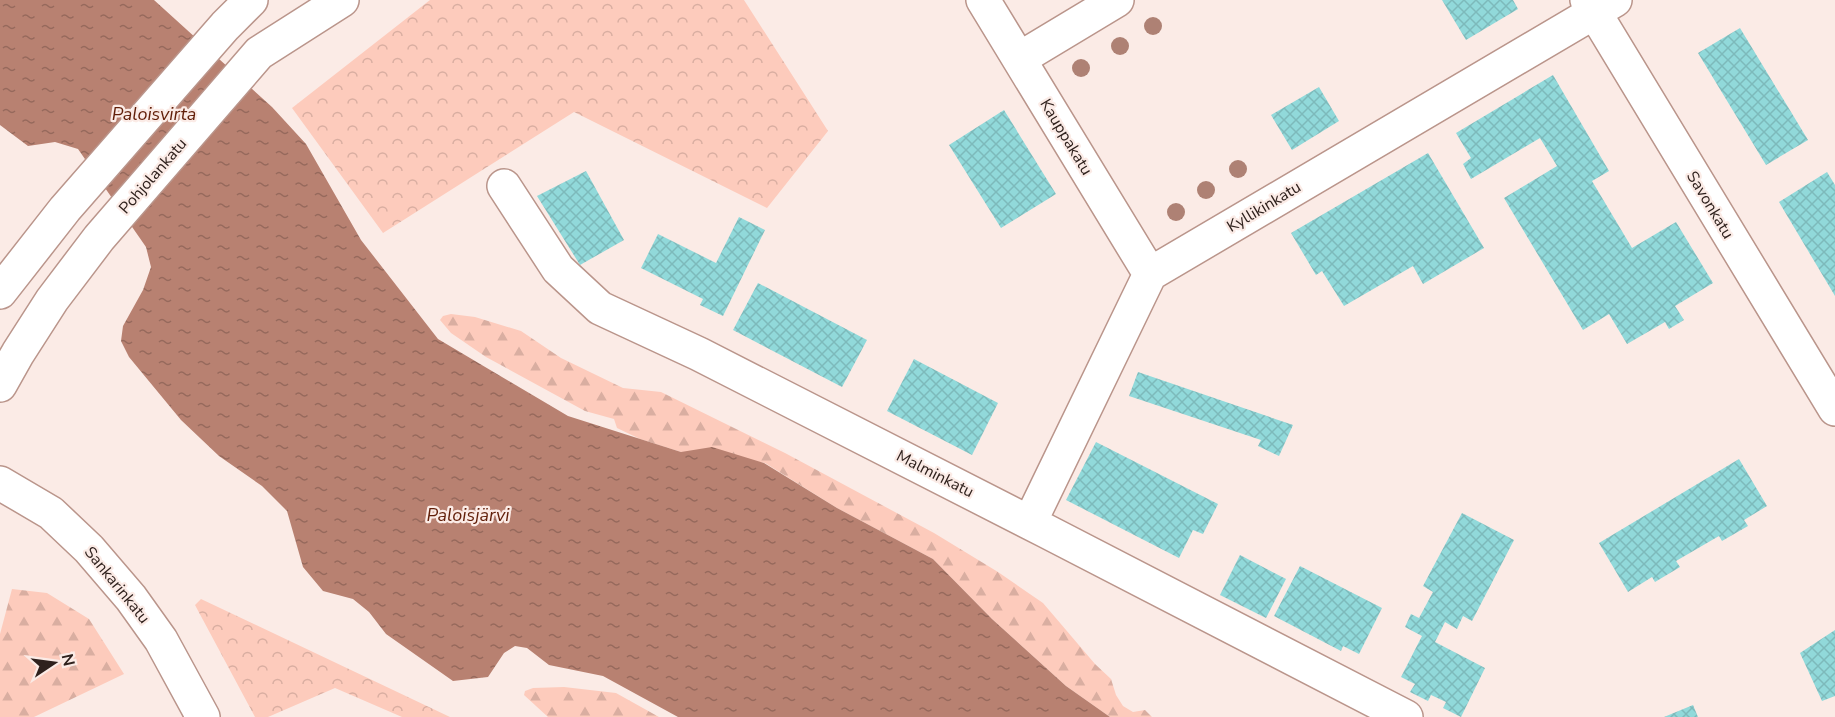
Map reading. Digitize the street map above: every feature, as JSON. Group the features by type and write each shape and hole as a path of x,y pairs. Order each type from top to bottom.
{"street":[{"path":"0,292 65,209 225,26 251,0"},
{"name":"Pohjolankatu","path":"0,386 52,300 99,238 259,53 342,0"},
{"name":"Kauppakatu","path":"983,0 1150,274"},
{"path":"1019,59 1117,0"},
{"name":"Kyllikinkatu","path":"1150,274 1599,4"},
{"name":"Savonkatu","path":"1599,4 1835,408"},
{"name":"Malminkatu","path":"504,186 558,269 600,308 699,354 1406,717"},
{"path":"1030,522 1150,274"},
{"name":"Sankarinkatu","path":"0,483 51,513 90,549 131,598 160,640 203,717"}],"green space":[{"path":"430,0 744,0 828,131 767,208 574,112 383,233 292,108"},
{"path":"451,314 475,317 521,331 561,358 623,388 661,392 785,453 934,533 1043,603 1095,664 1111,679 1116,695 1123,706 1133,712 1145,710 1152,717 1110,717 1066,686 992,619 933,559 837,508 765,463 681,452 640,439 617,428 614,419 585,411 486,357 451,333 440,320 443,316"},
{"path":"12,589 47,593 89,619 124,674 34,717 0,717 0,634"},
{"path":"201,599 450,717 402,717 335,688 268,717 255,717 195,605"},
{"path":"564,687 616,693 659,717 548,717 524,695 525,691 533,688"}],"water":[{"name":"Paloisjärvi","path":"0,0 154,0 272,107 306,144 361,240 438,339 568,416 681,452 712,447 764,463 837,508 933,559 992,619 1066,686 1110,717 678,717 603,676 549,665 527,648 515,646 504,653 488,677 453,681 386,634 369,612 353,599 323,591 303,567 287,511 262,486 219,456 181,420 129,357 121,341 123,326 143,290 151,267 146,247 78,149 55,142 28,146 0,125"}],"building":[{"path":"1442,0 1513,0 1518,9 1466,40"},
{"path":"1740,28 1808,140 1766,165 1698,53"},
{"path":"1553,75 1609,171 1592,181 1632,248 1676,222 1713,283 1675,306 1684,320 1669,329 1665,322 1627,344 1609,314 1583,330 1504,198 1557,166 1540,138 1471,179 1463,164 1471,158 1456,133"},
{"path":"1319,87 1339,121 1292,150 1271,115"},
{"path":"1004,110 1056,194 1001,228 949,145"},
{"path":"1428,153 1484,248 1423,284 1413,266 1344,306 1322,271 1316,275 1291,233"},
{"path":"586,171 624,240 580,265 537,196"},
{"path":"1827,172 1835,185 1835,296 1779,202"},
{"path":"739,217 765,230 723,316 700,305 703,299 641,268 658,234 716,263"},
{"path":"758,283 867,340 842,387 733,330"},
{"path":"914,359 998,403 972,455 887,411"},
{"path":"1138,372 1293,425 1279,456 1258,446 1261,440 1129,396"},
{"path":"1096,442 1218,504 1203,534 1193,530 1179,558 1066,500"},
{"path":"1739,459 1767,506 1744,520 1748,526 1722,541 1719,536 1676,561 1680,567 1655,582 1652,577 1628,592 1599,543"},
{"path":"1462,513 1514,540 1472,621 1463,616 1457,629 1445,622 1435,642 1485,668 1461,717 1443,708 1446,702 1431,695 1428,701 1410,692 1415,684 1401,677 1422,636 1405,627 1411,614 1419,618 1433,592 1423,586"},
{"path":"1240,555 1286,579 1266,618 1220,595"},
{"path":"1300,566 1382,608 1359,654 1343,646 1341,651 1274,616"},
{"path":"1835,630 1835,696 1822,701 1800,653"},
{"path":"1693,705 1698,717 1664,717"}],"water label":[{"name":"Paloisvirta","path":"154,114"}]}
